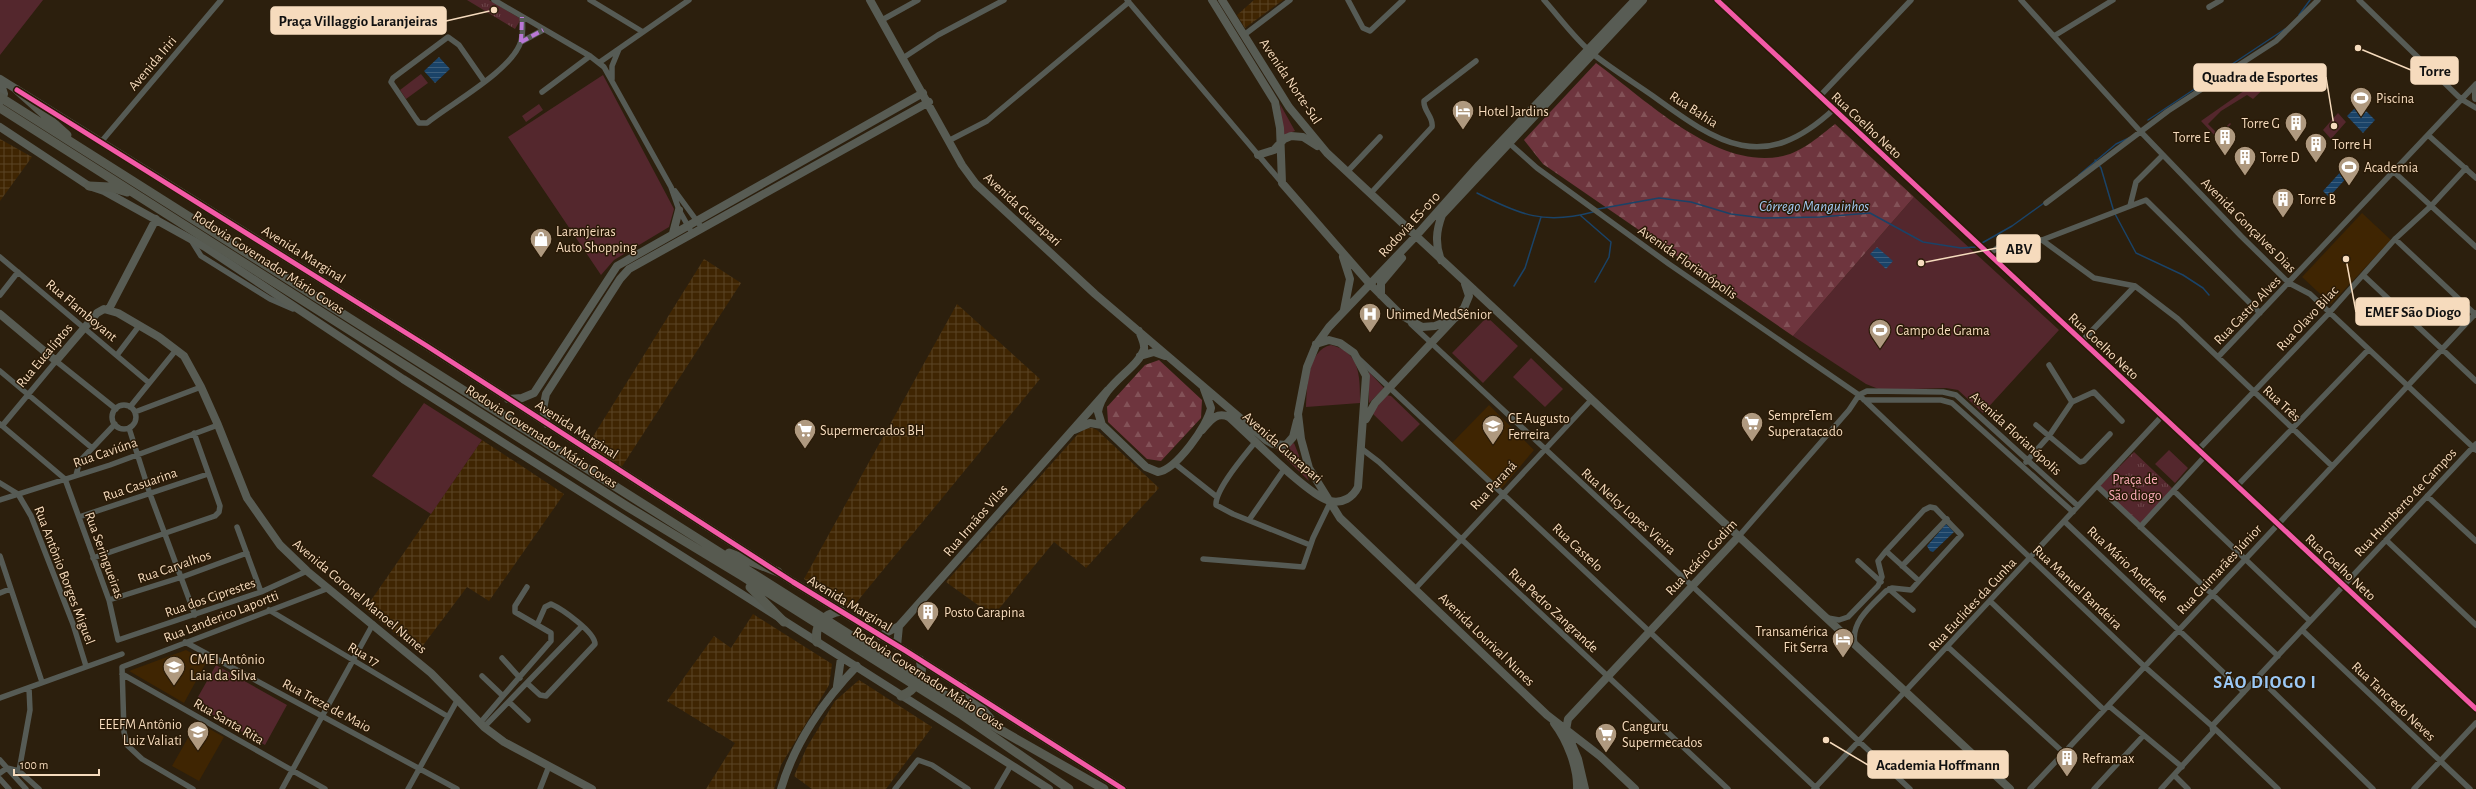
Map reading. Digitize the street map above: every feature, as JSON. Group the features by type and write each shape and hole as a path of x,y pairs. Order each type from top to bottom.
{"main road":[{"path":"17,90 46,114 75,144"},
{"name":"Rodovia Governador Mário Covas","path":"1,101 75,144 705,544 917,683 1069,789"},
{"name":"Rodovia Governador Mário Covas","path":"1,101 150,202 628,507 742,576 821,621"},
{"path":"89,186 118,188 150,202"},
{"path":"705,544 778,572"},
{"path":"742,576 784,622"},
{"path":"817,642 821,621 831,613 841,611"},
{"path":"901,696 917,683 922,667 920,660"},
{"name":"Rodovia Governador Mário Covas","path":"917,683 1104,789"},
{"path":"963,687 997,728"}],"street":[{"name":"Avenida Iriri","path":"101,142 221,0"},
{"path":"494,0 600,62 612,79 671,187 702,228"},
{"path":"590,0 642,32"},
{"name":"Avenida Guarapari","path":"870,0 929,102 962,165 984,194 1095,294 1139,330 1168,357"},
{"path":"882,20 918,0"},
{"path":"903,58 938,35 1004,0"},
{"name":"Avenida Norte-Sul","path":"1212,0 1275,102 1279,119 1282,183"},
{"name":"Avenida Norte-Sul","path":"1222,0 1289,107 1327,153 1415,237 1739,536 1824,616 1904,695 2010,789"},
{"path":"1244,35 1290,0"},
{"path":"1351,1 1363,28 1367,31 1372,30 1395,3 1403,0"},
{"name":"Rua Bahia","path":"1544,0 1591,52 1707,134 1720,140 1744,146 1760,146 1793,138 1813,127 1834,109"},
{"name":"Rodovia ES-010","path":"1329,502 1309,468 1301,439 1298,414 1302,384 1316,345 1342,313 1405,248 1479,165 1643,0"},
{"name":"Rua Coelho Neto","path":"1716,0 2476,709"},
{"path":"1819,97 1911,0"},
{"name":"Avenida Gonçalves Dias","path":"2021,0 2140,131 2241,236 2289,283 2310,294 2368,350 2475,447"},
{"path":"2054,36 2114,0"},
{"path":"2209,7 2221,0"},
{"path":"2046,204 2140,131 2276,41 2318,0"},
{"path":"2359,0 2461,99 2476,108"},
{"path":"600,62 685,1"},
{"path":"950,140 987,121 1128,1 1341,251 1370,284 1401,315 1413,324 1422,327 1435,326 1455,318"},
{"name":"Rodovia ES-010","path":"1441,261 1436,242 1438,227 1442,216 1591,52 1630,2"},
{"path":"484,81 459,45 448,37 393,78 391,82 416,120 423,124 484,81 510,61 521,42 522,17"},
{"path":"521,42 543,30"},
{"path":"612,79 612,66 620,48"},
{"path":"542,92 590,56"},
{"path":"1370,194 1432,127 1432,121 1424,106 1424,101 1476,61"},
{"name":"Avenida Marginal","path":"0,80 101,142 1123,789"},
{"path":"0,80 3,87 1,101"},
{"name":"Rua Castro Alves","path":"2218,357 2476,84"},
{"path":"2476,91 2476,98"},
{"path":"508,399 522,398 534,394 617,266 696,219 923,92"},
{"path":"547,424 543,409 546,394 624,273 692,233 929,102"},
{"path":"0,127 89,186 104,191 189,238 784,622 841,658 857,666 901,696 1049,789"},
{"path":"2428,135 2476,178"},
{"path":"1258,155 1274,150 1280,142 1291,136 1299,136 1327,153"},
{"path":"1347,172 1380,137"},
{"name":"Avenida Florianópolis","path":"1509,143 1536,168 1669,264 1861,397 1941,400 1952,403 2023,465 2073,512"},
{"path":"2130,206 2136,182 2163,155"},
{"name":"Rua Olavo Bilac","path":"2199,449 2329,313 2395,239 2431,206 2466,168"},
{"path":"2394,172 2476,247"},
{"path":"671,187 679,210 692,233"},
{"path":"1989,254 2007,241 2042,240 2146,200 2260,314"},
{"path":"674,232 679,210"},
{"path":"109,309 156,219"},
{"path":"2395,239 2476,314"},
{"path":"2042,240 2094,278 2135,286"},
{"path":"1381,295 1381,283 1405,255 1405,248"},
{"path":"1341,251 1350,279 1346,306 1342,313"},
{"name":"Rua Flamboyant","path":"0,257 148,382"},
{"path":"0,295 18,272"},
{"path":"2363,275 2476,381"},
{"path":"1364,423 1375,403 1388,388 1464,308 1469,296 1468,288 1461,278"},
{"path":"2082,341 2135,286"},
{"name":"Rua Três","path":"2135,286 2178,319 2253,393 2332,466"},
{"name":"Avenida Coronel Manoel Nunes","path":"109,309 176,350 189,364 218,425 252,507 280,545 307,571 373,624 458,698 482,725 504,742 592,789"},
{"name":"Rua Eucalíptos","path":"1,425 100,310 109,309"},
{"path":"0,314 116,409"},
{"name":"Rua Guimarães Júnior","path":"2030,789 2145,667 2244,558 2476,314"},
{"name":"Rua Nelcy Lopes Vieira","path":"1401,315 1432,342 1543,449 1693,585 1910,789"},
{"path":"117,355 139,326"},
{"path":"1139,330 1144,346 1140,356 1108,390 1098,408 1102,425 1151,470 1163,471 1174,463 1202,430 1211,408 1202,385"},
{"name":"Rua Castelo","path":"1316,345 1325,340 1333,340 1354,353 1388,388 1650,631 1816,788"},
{"path":"130,406 148,382 176,350"},
{"path":"2237,486 2368,350"},
{"path":"1140,356 1154,352 1168,357 1260,435 1273,444 1286,445 1289,442 1293,437 1298,414"},
{"path":"1203,559 1303,567 1310,545 1329,502 1348,499 1358,487 1364,423 1366,376 1354,353"},
{"path":"2050,365 2072,402"},
{"path":"0,371 92,448"},
{"path":"135,412 201,387"},
{"name":"Rua Irmãos Vilas","path":"880,636 899,626 1108,390"},
{"name":"Avenida Florianópolis","path":"1861,397 1867,390 1943,392 1956,395 2078,506"},
{"path":"1914,392 1914,400"},
{"path":"2023,465 2049,436 2072,402 2094,392 2122,421"},
{"name":"Rua Acácio Godim","path":"1566,730 1568,719 1739,536 1861,397"},
{"name":"Rua Manuel Bandeira","path":"1861,397 2145,667 2212,726 2278,789"},
{"name":"Rua Paraná","path":"1415,589 1460,538 1592,399"},
{"path":"122,406 130,406 135,412 136,420 129,428 121,429 115,424 113,417 116,409 122,406"},
{"name":"Avenida Guarapari","path":"1202,430 1211,418 1224,414 1309,489 1329,502"},
{"name":"Rua Euclides da Cunha","path":"1816,788 1991,602 2162,416"},
{"path":"76,475 80,461 115,424"},
{"path":"1070,432 1085,424 1102,425"},
{"path":"1,425 65,479"},
{"name":"Rua Caviúna","path":"0,500 65,479 218,425"},
{"path":"2036,425 2080,462 2084,461 2110,434"},
{"path":"129,428 150,494 195,615"},
{"path":"93,558 215,516 219,512 220,506 194,433"},
{"path":"1256,441 1229,476 1217,497 1216,505 1222,509 1310,545"},
{"name":"Rua Humberto de Campos","path":"2161,789 2213,732 2212,726 2475,447"},
{"name":"Rua Pedro Zangrande","path":"1362,448 1728,789"},
{"path":"2140,527 2205,456"},
{"path":"1174,463 1217,497"},
{"path":"1249,520 1285,468"},
{"name":"Rua Casuarina","path":"79,517 208,474"},
{"name":"Rua Seringueiras","path":"65,479 109,600 118,640"},
{"path":"0,483 18,494"},
{"path":"2097,486 2278,656"},
{"path":"2174,491 2310,621"},
{"name":"Rua Antônio Borges Miguel","path":"18,494 31,516 46,552 73,624 86,666"},
{"path":"2428,496 2476,541"},
{"name":"Avenida Lourival Nunes","path":"1329,502 1340,518 1547,715 1600,756 1635,789"},
{"path":"1856,647 1854,633 1858,622 1889,589 1911,590 1960,538 1960,532 1935,508 1924,510 1878,561 1881,582"},
{"path":"1902,566 1947,519"},
{"name":"Rua Mário Andrade","path":"2064,521 2244,692"},
{"path":"237,527 261,592"},
{"path":"2386,540 2476,624"},
{"path":"1886,551 1919,581"},
{"name":"Rua Carvalhos","path":"109,600 182,577 247,553"},
{"path":"0,556 42,682"},
{"path":"1858,561 1881,582"},
{"name":"Rua dos Ciprestes","path":"118,640 261,592 307,571"},
{"path":"1824,616 1838,620 1848,617 1881,582"},
{"path":"482,725 503,696 551,641 550,633 515,612 515,606 527,587"},
{"name":"Rua Landerico Laportti","path":"122,674 122,667 329,588"},
{"path":"0,593 10,589"},
{"path":"1889,589 1912,610"},
{"path":"1991,602 2107,708 2182,767"},
{"path":"528,684 540,695 546,696 594,646 594,639 582,626 551,604 545,607 537,625"},
{"name":"Rua 17","path":"269,610 447,716"},
{"path":"282,789 373,624"},
{"path":"482,725 528,684 582,626"},
{"path":"897,646 899,626"},
{"name":"Rua Tancredo Neves","path":"2302,630 2470,789"},
{"name":"Rua Treze de Maio","path":"185,642 457,789"},
{"path":"1948,647 2064,753"},
{"path":"0,697 122,654"},
{"path":"502,658 520,678"},
{"path":"837,686 841,658"},
{"path":"781,789 791,760 837,686 857,666"},
{"path":"122,674 124,738 130,748 142,759 193,789"},
{"name":"Rua Santa Rita","path":"122,674 325,789"},
{"path":"482,676 503,696"},
{"path":"2258,677 2373,789"},
{"path":"19,771 30,710 29,688"},
{"path":"408,789 458,698"},
{"path":"509,702 528,720"},
{"path":"1547,715 1566,745 1573,764 1577,789"},
{"path":"2414,789 2476,723"},
{"path":"1566,730 1578,759 1585,789"},
{"path":"2094,789 2143,736"},
{"path":"1578,759 1586,750 1600,756"},
{"path":"0,760 26,789"},
{"path":"895,789 918,760 932,764 968,789"},
{"path":"997,789 1011,765"},
{"path":"540,789 549,766"},
{"path":"0,773 7,768 19,771 39,789"},
{"path":"2174,775 2188,789"},
{"path":"0,778 9,789"}],"shaded area":[{"path":"1254,0 1283,0 1245,28 1237,15"},
{"path":"0,139 32,157 0,201"},
{"path":"2362,213 2391,240 2331,304 2302,277"},
{"path":"704,259 741,283 621,468 587,446"},
{"path":"957,304 1040,379 851,609 804,579"},
{"name":"CE Augusto Ferreira","path":"1489,405 1534,450 1501,489 1452,443"},
{"path":"1092,428 1097,430 1159,488 1086,568 1054,542 993,616 946,582 1078,434 1085,429"},
{"path":"482,440 564,494 489,601 467,587 418,652 365,609"},
{"path":"753,614 832,664 829,685 781,765 774,789 706,789 735,743 667,701 714,636 731,648"},
{"name":"CMEI Antônio Laia da Silva","path":"186,650 207,661 184,703 129,671"},
{"path":"859,680 932,727 886,789 812,789 794,776 807,747 835,701"},
{"name":"EEEFM Antônio Luiz Valiati","path":"197,722 224,737 199,781 172,766"}],"green space":[{"path":"0,0 43,0 0,55"},
{"path":"467,0 489,0 521,19 515,29"},
{"path":"1596,63 1660,113 1684,129 1708,143 1733,153 1758,158 1783,156 1804,147 1835,124 1914,197 1793,336 1543,164 1524,140"},
{"path":"421,74 428,83 406,99 400,90"},
{"path":"603,75 674,209 669,227 614,260 601,275 508,137"},
{"path":"2267,78 2271,82 2253,99 2247,95 2221,111 2208,124 2218,134 2230,123 2231,124 2218,139 2201,121 2258,81"},
{"path":"539,104 543,110 526,122 522,116"},
{"path":"1280,104 1295,131 1283,135"},
{"path":"2338,113 2346,122 2331,139 2323,130"},
{"path":"1914,197 2059,330 1983,413 1958,390 1946,388 1881,390 1866,384 1793,336"},
{"path":"1487,317 1518,346 1483,383 1452,353"},
{"path":"1331,345 1341,348 1348,354 1357,367 1360,384 1360,403 1306,407 1308,380 1313,362 1317,354 1323,348"},
{"path":"1531,358 1563,389 1545,407 1513,377"},
{"path":"1159,360 1202,400 1201,418 1161,461 1147,459 1108,422 1107,407 1145,365"},
{"path":"1369,372 1384,388 1369,403"},
{"path":"1386,395 1391,396 1420,424 1402,442 1372,413"},
{"path":"424,403 482,440 431,514 372,476"},
{"path":"1294,443 1309,481 1277,450"},
{"path":"2169,450 2188,468 2175,483 2155,464"},
{"name":"Praça de São diogo","path":"2134,452 2173,489 2139,525 2099,487"},
{"path":"216,665 287,705 265,745 194,704"}],"water":[{"path":"439,57 450,69 435,83 424,71"},
{"name":"Piscina","path":"2359,104 2375,120 2363,133 2347,116"},
{"path":"2345,167 2351,173 2329,197 2323,191"},
{"path":"1877,247 1893,261 1886,269 1870,254"},
{"path":"1946,524 1954,532 1933,552 1930,551 1927,546"}],"waterway":[{"name":"Córrego Manguinhos","path":"2299,15 2310,0"},
{"name":"Córrego Manguinhos","path":"2148,120 2285,29"},
{"name":"Córrego Manguinhos","path":"2079,175 2116,144 2129,138"},
{"path":"2095,160 2101,168 2114,212 2136,253 2183,275 2203,288 2209,295"},
{"path":"1477,193 1492,201 1533,216 1561,218 1593,212"},
{"name":"Córrego Manguinhos","path":"1598,209 1659,198 1691,202 1731,214 1763,218 1820,217 1870,213 1923,242 1961,248 1975,247 2012,226 2044,203"},
{"name":"Córrego Manguinhos","path":"1580,215 1611,242 1609,257 1595,282"},
{"path":"1514,286 1525,268 1541,217"}],"marked path":[{"path":"521,42 522,17"},
{"path":"521,42 543,30"}],"cycle path":[{"path":"1717,0 2476,709"},
{"path":"17,90 427,346 793,582 906,651 1123,789"}],"place":[{"name":"Praça Villaggio Laranjeiras","path":"494,10"},
{"name":"Torre","path":"2358,48"},
{"name":"Piscina","path":"2361,118"},
{"name":"Quadra de Esportes","path":"2334,126"},
{"name":"Hotel Jardins","path":"1463,130"},
{"name":"Torre G","path":"2296,142"},
{"name":"Torre E","path":"2225,156"},
{"name":"Torre H","path":"2316,164"},
{"name":"Torre D","path":"2245,176"},
{"name":"Academia","path":"2349,186"},
{"name":"Torre B","path":"2283,218"},
{"name":"Laranjeiras Auto Shopping","path":"541,258"},
{"name":"EMEF São Diogo","path":"2346,259"},
{"name":"ABV","path":"1921,263"},
{"name":"Unimed MedSênior","path":"1370,334"},
{"name":"Campo de Grama","path":"1880,350"},
{"name":"SempreTem Superatacado","path":"1752,442"},
{"name":"CE Augusto Ferreira","path":"1493,446"},
{"name":"Supermercados BH","path":"805,450"},
{"name":"Posto Carapina","path":"928,632"},
{"name":"Transamérica Fit Serra","path":"1843,658"},
{"name":"CMEI Antônio Laia da Silva","path":"174,686"},
{"name":"Academia Hoffmann","path":"1826,740"},
{"name":"EEEFM Antônio Luiz Valiati","path":"198,752"},
{"name":"Canguru Supermecados","path":"1606,754"},
{"name":"Reframax","path":"2067,778"}],"district":[{"name":"SÃO DIOGO I","path":"2265,682"}]}
